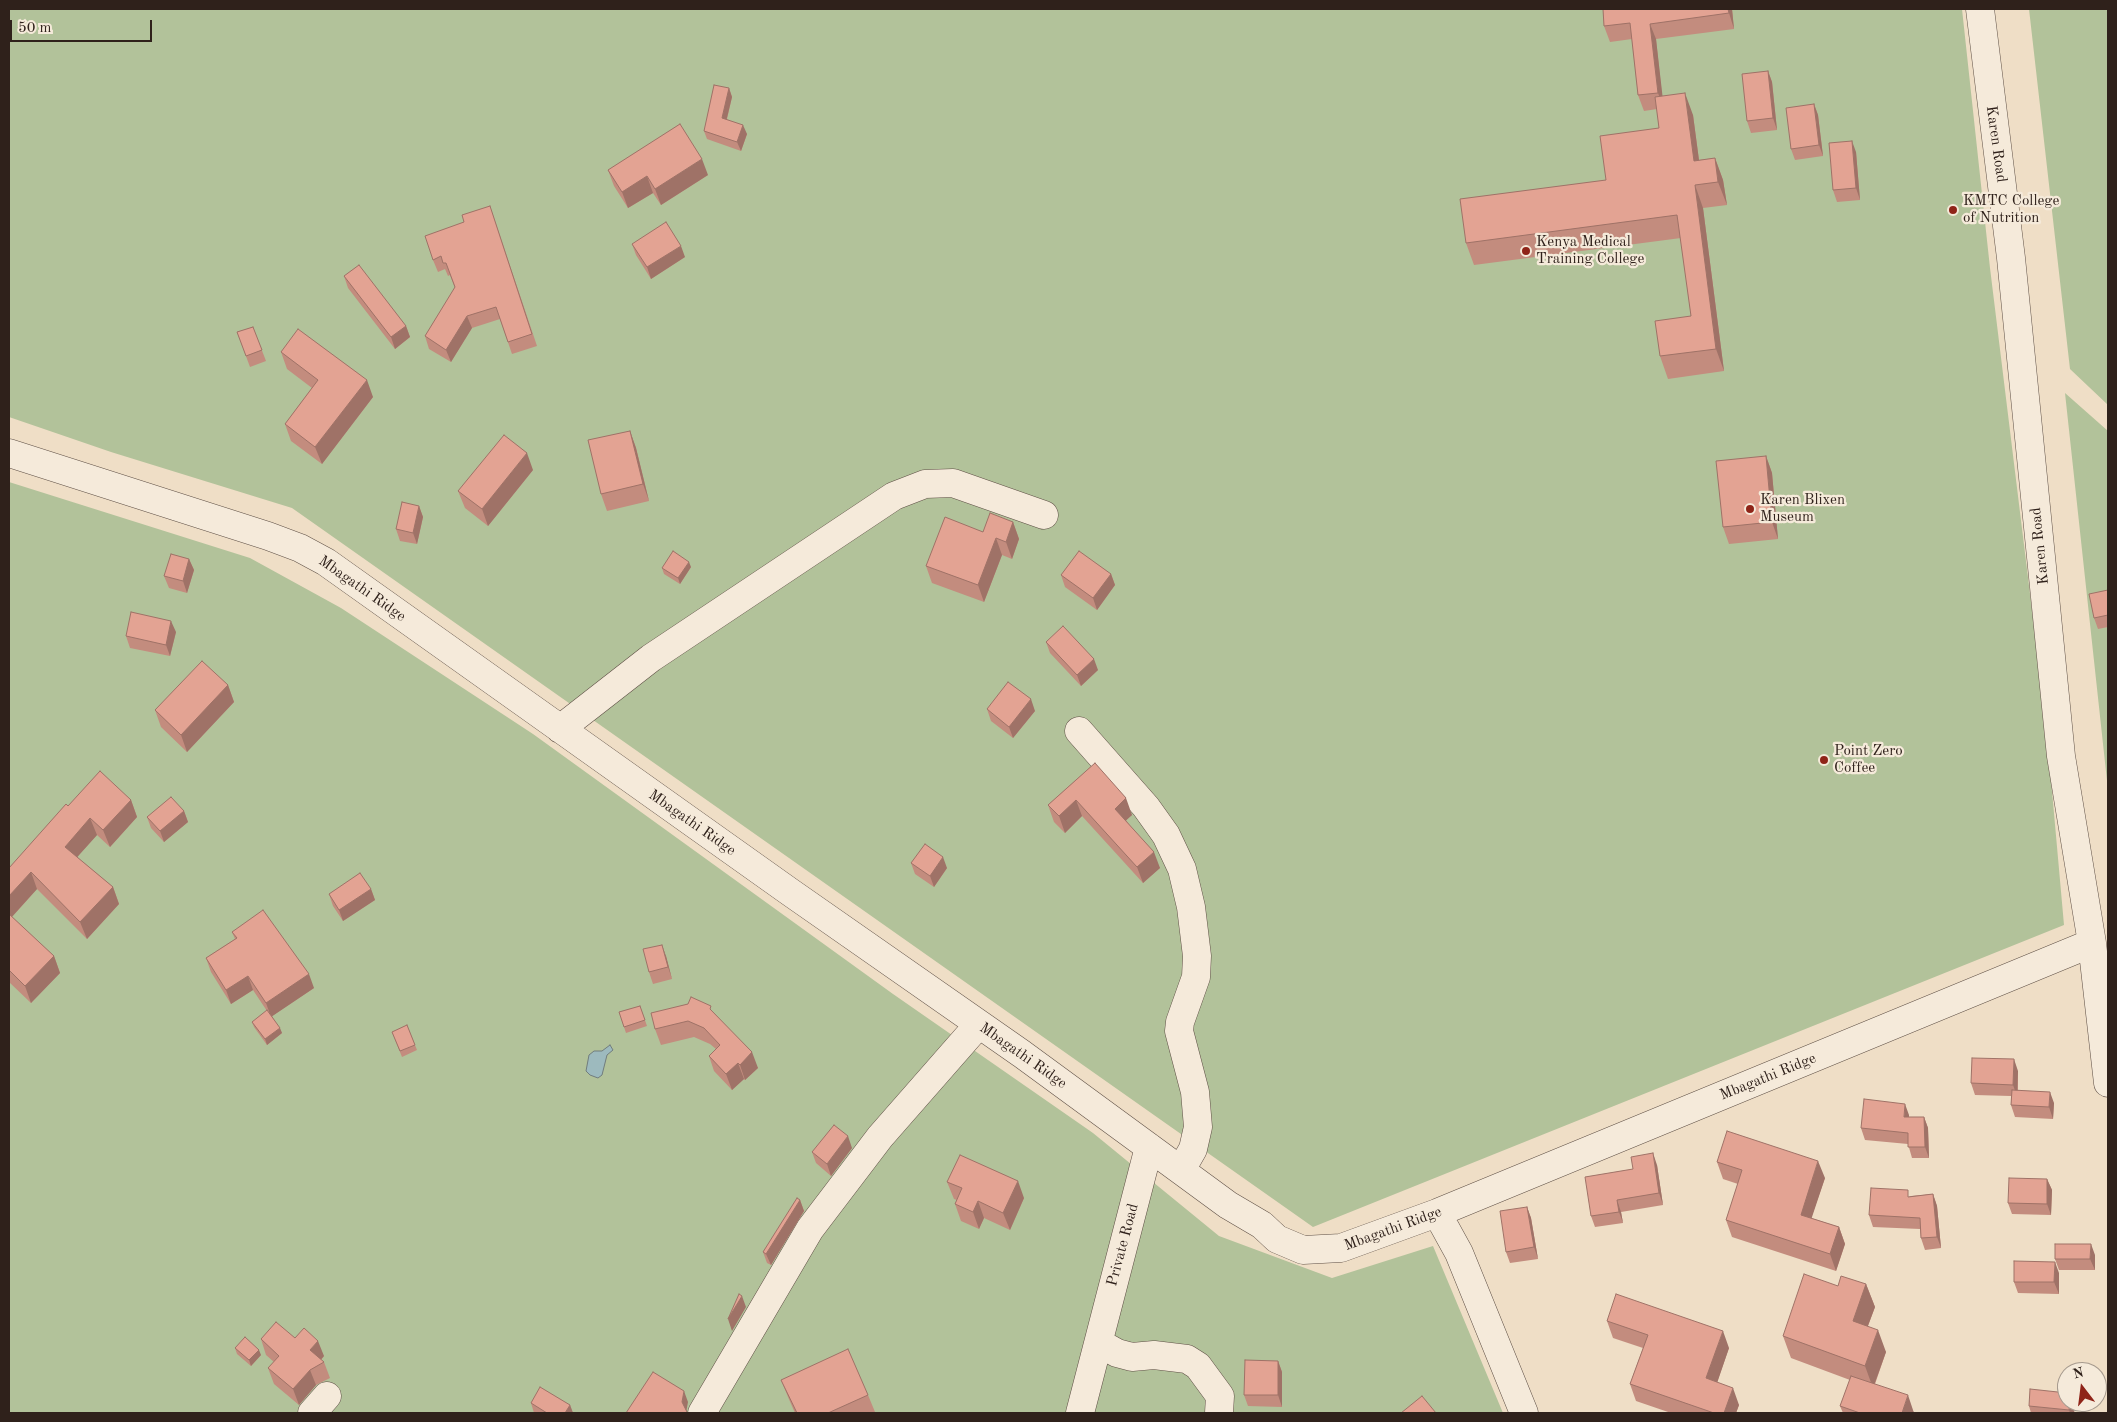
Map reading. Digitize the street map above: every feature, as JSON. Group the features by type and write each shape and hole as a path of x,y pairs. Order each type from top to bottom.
{"street":[{"name":"Karen Road","path":"1980,9 2011,258 2061,756 2092,943 2108,1083"},
{"name":"Mbagathi Ridge","path":"9,453 268,536 300,548 326,562 979,1024 1228,1205 1262,1225 1277,1239 1303,1250 1341,1248 1437,1213 2092,943"},
{"path":"560,729 651,658 894,496 925,484 953,483 1044,516"},
{"path":"1079,731 1166,835 1182,869 1189,898 1197,956 1196,977 1180,1022 1179,1031 1195,1092 1198,1127 1192,1149 1181,1170"},
{"path":"702,1413 810,1229 880,1138 979,1024"},
{"name":"Private Road","path":"1080,1413 1149,1147"},
{"path":"1437,1213 1459,1253 1524,1413"},
{"path":"1099,1342 1117,1353 1132,1357 1154,1355 1187,1359 1198,1366 1220,1396 1219,1413"}],"green space":[{"path":"9,9 1962,9 1990,268 2046,724 2064,925 1313,1227 292,508 111,452 9,417"},
{"path":"2029,9 2108,9 2108,405 2070,369"},
{"path":"2065,393 2108,431 2108,790"},
{"path":"9,482 250,558 341,608 533,734 893,994 1093,1133 1219,1236 1332,1278 1433,1246 1503,1413 9,1413"}],"water":[{"path":"610,1045 613,1050 607,1055 602,1075 598,1078 590,1075 586,1071 589,1055 594,1051 602,1051"}],"building":[{"path":"1603,9 1728,9 1729,13 1650,24 1658,93 1638,95 1630,23 1604,26"},
{"path":"1768,71 1773,118 1747,121 1742,74"},
{"path":"714,85 729,88 722,118 743,125 737,142 704,131"},
{"name":"Kenya Medical Training College","path":"1685,93 1694,161 1715,158 1718,182 1695,185 1716,349 1660,356 1655,321 1691,316 1677,215 1466,243 1460,199 1606,180 1600,136 1659,128 1655,97"},
{"path":"1814,104 1819,145 1791,149 1786,108"},
{"path":"680,124 702,159 655,189 647,176 622,192 608,170"},
{"path":"1852,141 1856,188 1833,190 1829,143"},
{"path":"490,206 532,334 508,342 496,307 467,316 446,350 425,336 455,287 446,263 443,263 441,256 433,260 425,236 464,222 462,215"},
{"path":"666,222 681,246 647,267 632,244"},
{"path":"359,265 406,326 391,337 344,276"},
{"path":"253,327 262,350 246,356 237,332"},
{"path":"298,329 367,380 315,447 285,424 318,380 281,352"},
{"path":"630,431 643,484 601,494 588,440"},
{"path":"504,435 527,453 482,509 458,491"},
{"name":"Karen Blixen Museum","path":"1766,456 1772,522 1723,527 1716,461"},
{"path":"402,502 419,506 413,533 396,529"},
{"path":"990,513 1013,522 1006,542 996,538 978,585 926,566 945,517 983,532"},
{"path":"673,551 689,562 678,578 662,568"},
{"path":"1079,551 1111,574 1093,598 1061,575"},
{"path":"171,554 189,559 183,581 164,576"},
{"path":"2108,590 2108,615 2094,618 2089,594"},
{"path":"131,612 171,621 166,645 126,636"},
{"path":"1063,626 1094,659 1077,675 1046,642"},
{"path":"202,661 228,685 181,735 155,710"},
{"path":"1008,682 1031,699 1009,727 987,709"},
{"path":"1095,763 1126,798 1115,809 1154,852 1137,867 1076,800 1059,816 1048,805"},
{"path":"100,771 131,800 103,830 90,818 65,847 113,887 80,922 31,872 9,896 9,868 66,804 68,806"},
{"path":"171,797 184,811 160,831 147,817"},
{"path":"925,844 943,857 930,876 911,863"},
{"path":"360,873 371,889 339,910 329,894"},
{"path":"263,910 309,974 266,1003 248,976 226,990 206,958 237,938 232,932"},
{"path":"9,914 54,956 25,986 9,970"},
{"path":"662,945 668,967 649,972 643,949"},
{"path":"691,997 711,1006 710,1009 752,1052 740,1065 738,1063 726,1074 709,1056 720,1045 704,1028 688,1021 655,1029 651,1013 688,1004"},
{"path":"640,1006 645,1020 624,1027 619,1012"},
{"path":"267,1010 280,1028 265,1039 252,1022"},
{"path":"407,1025 415,1045 400,1051 392,1032"},
{"path":"1972,1058 2014,1059 2013,1085 1971,1083"},
{"path":"2012,1090 2050,1092 2049,1107 2011,1105"},
{"path":"1864,1099 1905,1104 1904,1117 1924,1117 1925,1147 1908,1147 1908,1133 1861,1128"},
{"path":"834,1125 848,1136 827,1164 812,1152"},
{"path":"1727,1131 1818,1161 1801,1215 1839,1227 1830,1254 1726,1220 1742,1170 1717,1162"},
{"path":"1653,1153 1659,1193 1617,1200 1619,1212 1591,1216 1585,1177 1633,1169 1631,1157"},
{"path":"960,1155 1018,1181 1003,1213 978,1201 973,1212 955,1204 962,1188 947,1182"},
{"path":"2009,1178 2047,1179 2047,1204 2008,1203"},
{"path":"1871,1188 1908,1190 1908,1197 1933,1194 1937,1237 1921,1238 1920,1218 1869,1215"},
{"path":"797,1198 800,1200 766,1254 763,1252"},
{"path":"1527,1207 1534,1247 1506,1252 1500,1211"},
{"path":"2055,1244 2091,1244 2090,1259 2055,1259"},
{"path":"2014,1261 2055,1262 2054,1282 2014,1282"},
{"path":"1804,1274 1838,1286 1841,1276 1866,1284 1853,1321 1878,1330 1865,1366 1783,1336"},
{"path":"739,1294 742,1296 728,1319"},
{"path":"1616,1294 1723,1331 1706,1378 1733,1388 1724,1413 1714,1413 1630,1384 1648,1335 1607,1321"},
{"path":"276,1322 295,1338 304,1328 318,1341 310,1350 324,1362 310,1370 293,1389 268,1368 279,1356 261,1339"},
{"path":"245,1337 259,1350 249,1360 235,1348"},
{"path":"848,1349 868,1395 828,1413 797,1413 781,1380"},
{"path":"1245,1360 1278,1361 1278,1395 1244,1395"},
{"path":"653,1372 684,1391 682,1402 687,1413 626,1413"},
{"path":"1851,1376 1908,1395 1902,1413 1860,1413 1840,1406"},
{"path":"540,1387 570,1405 565,1413 547,1413 531,1403"},
{"path":"2030,1389 2057,1392 2057,1409 2029,1406"},
{"path":"1422,1396 1436,1413 1401,1413"}],"place":[{"name":"KMTC College of Nutrition","path":"1953,210"},
{"name":"Kenya Medical Training College","path":"1526,251"},
{"name":"Karen Blixen Museum","path":"1750,509"},
{"name":"Point Zero Coffee","path":"1824,760"}]}
